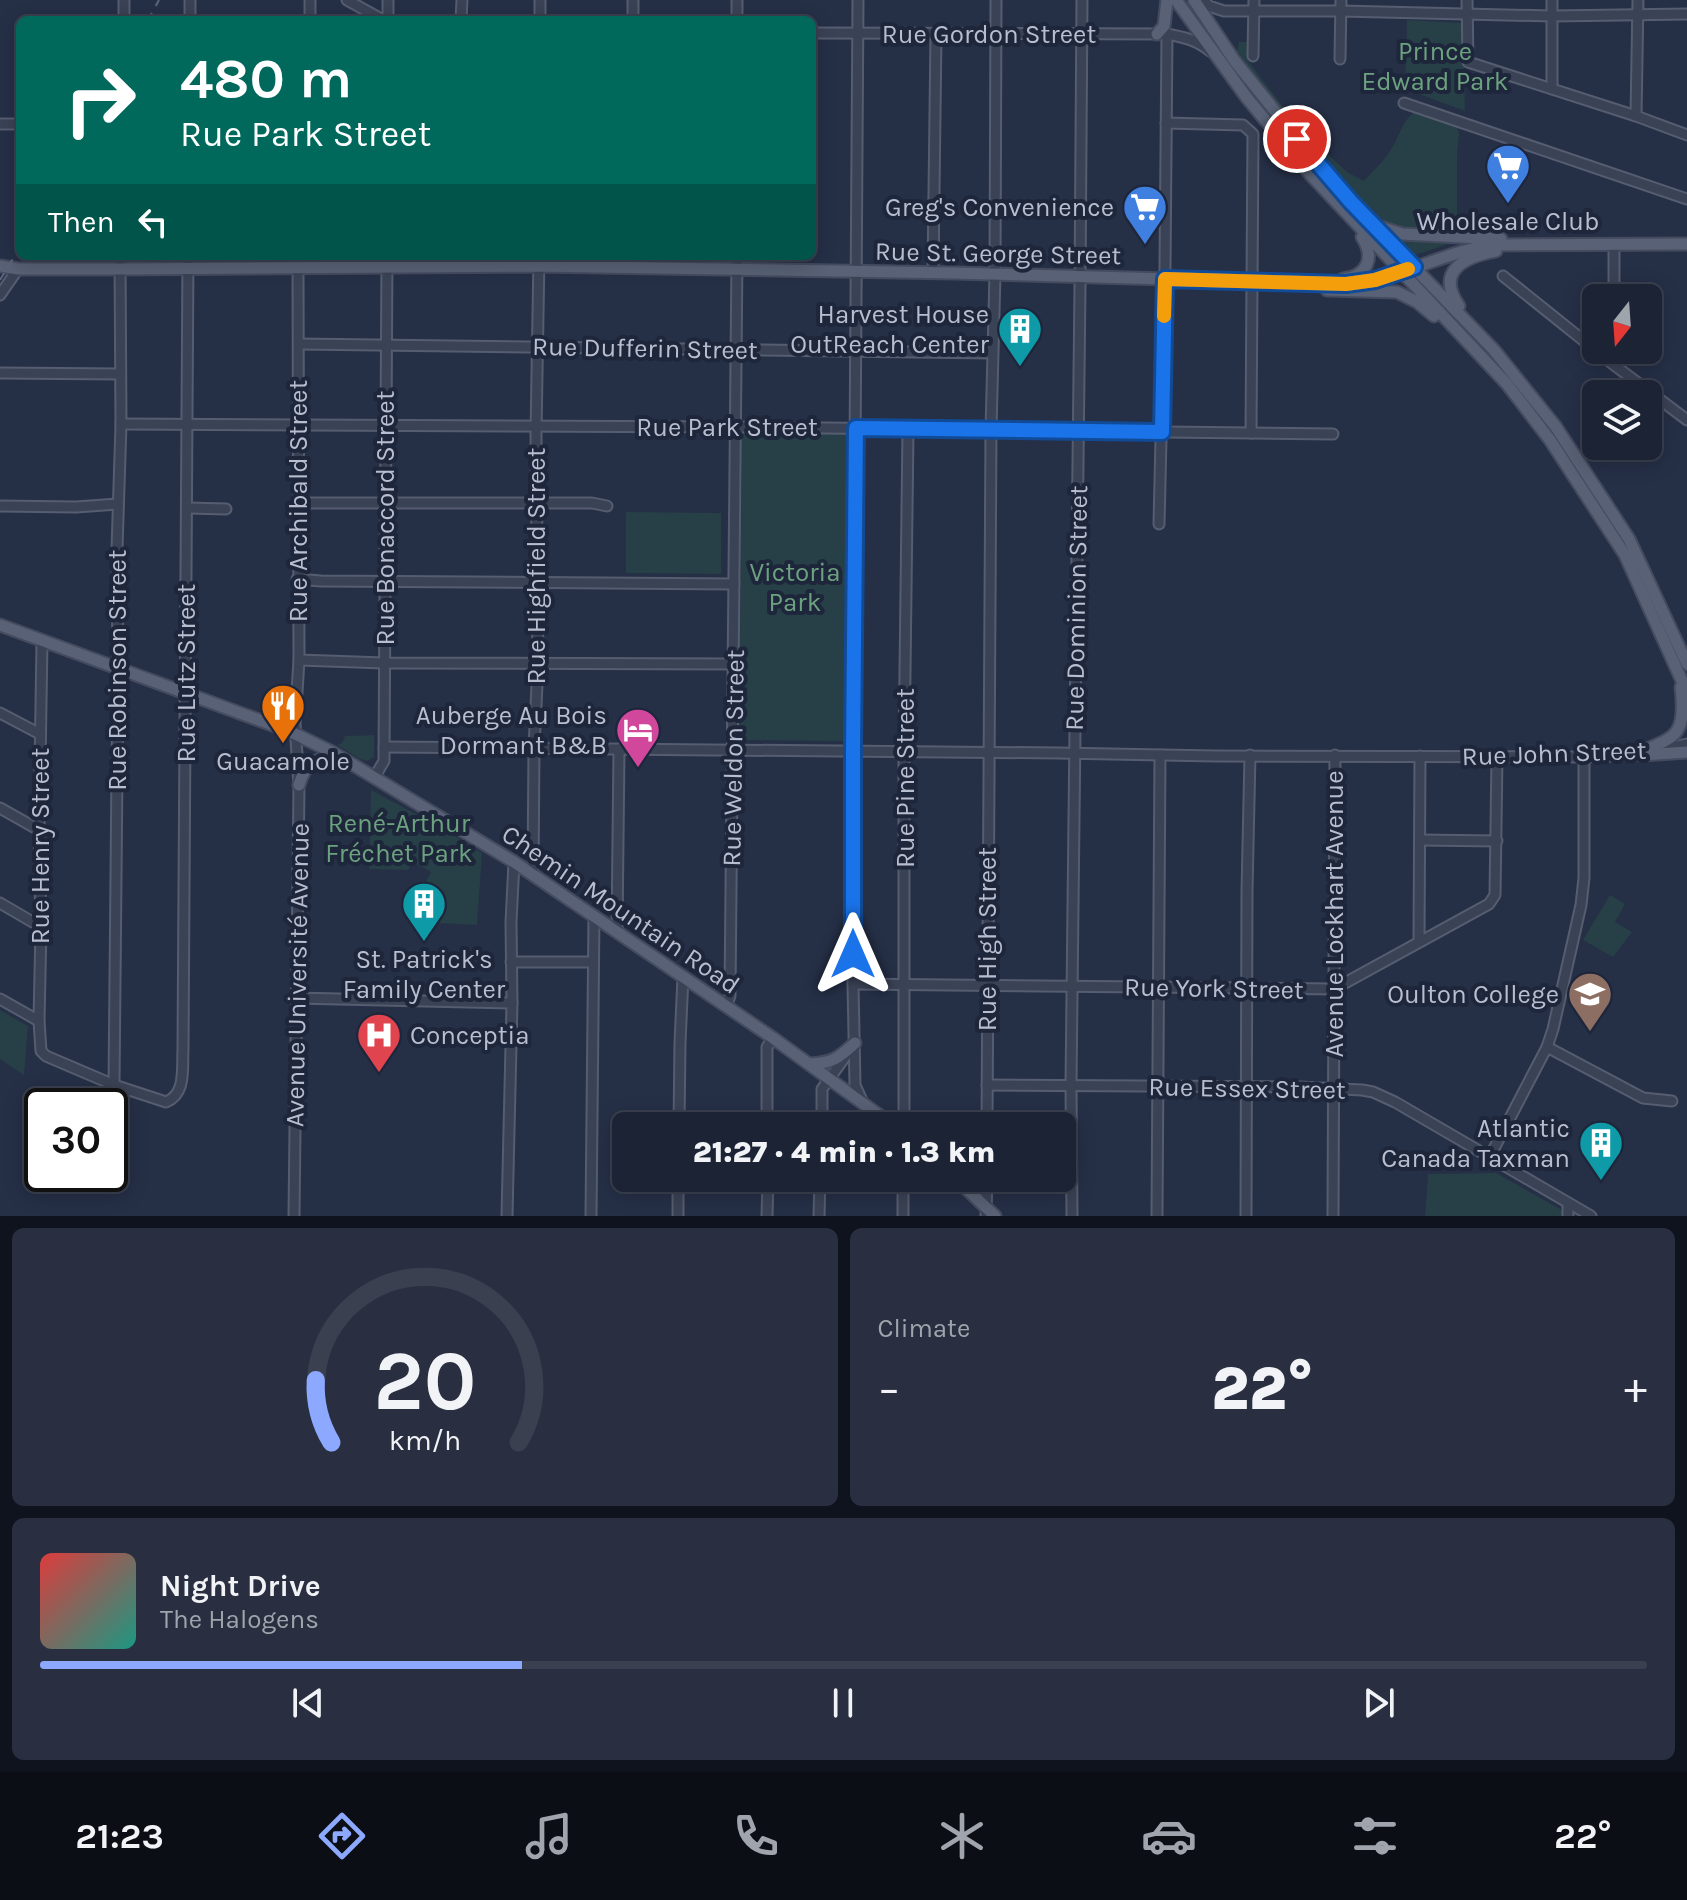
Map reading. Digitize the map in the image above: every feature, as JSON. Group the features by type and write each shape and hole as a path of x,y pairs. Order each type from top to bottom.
{"main road":[{"path":"1162,34 1167,0"},
{"path":"1176,0 1277,135 1342,210 1517,395 1625,555 1684,664 1686,708 1684,725 1674,737 1633,755"},
{"path":"1194,0 1208,24 1278,116 1371,223 1472,327 1556,427 1629,539 1684,664 1687,692"},
{"path":"1295,283 1351,278 1364,269 1369,257 1367,247 1342,210"},
{"path":"1371,223 1398,234 1565,244 1687,244"},
{"path":"1472,327 1450,292 1450,278 1459,266 1487,253 1565,244"},
{"name":"Rue St. George Street","path":"0,266 18,269 121,262 305,264 538,261 1295,283 1361,282 1481,247 1565,244"},
{"path":"1295,283 1337,291 1390,291 1404,295 1422,306 1497,373"},
{"name":"Chemin Mountain Road","path":"0,625 296,734 343,759 514,862 773,1038 876,1112"},
{"path":"1633,755 1687,752"},
{"path":"299,785 311,762 322,758 343,759"},
{"path":"809,1064 826,1064 839,1058 855,1043"},
{"path":"969,1192 989,1213"}],"street":[{"path":"347,0 378,16"},
{"path":"858,0 853,984 855,1085 864,1103"},
{"name":"Rue High Street","path":"987,1112 996,0"},
{"name":"Rue Dominion Street","path":"1072,1216 1082,0"},
{"path":"1203,0 1209,6 1224,11 1341,5 1467,14 1687,14"},
{"path":"1253,56 1254,0"},
{"path":"1467,0 1468,62 1687,135"},
{"path":"1552,0 1552,89"},
{"path":"1636,116 1638,0"},
{"path":"1340,59 1341,5"},
{"name":"Rue Gordon Street","path":"816,33 1162,34 1208,24"},
{"path":"933,273 936,33"},
{"path":"1159,524 1166,123 1162,34"},
{"name":"Rue Gordon Street","path":"1162,34 1193,40 1213,53"},
{"path":"1404,103 1687,199"},
{"path":"1166,123 1243,125 1253,134 1251,433"},
{"path":"1614,244 1614,284"},
{"name":"Rue Weldon Street","path":"726,1006 730,996 737,260"},
{"name":"Rue Highfield Street","path":"533,875 538,664 538,261"},
{"name":"Rue Robinson Street","path":"114,1085 121,262"},
{"name":"Rue Lutz Street","path":"114,1085 166,1102 175,1098 180,1090 183,1050 188,262"},
{"name":"Rue Bonaccord Street","path":"374,778 384,761 387,262"},
{"name":"Rue Archibald Street","path":"296,734 299,660 299,344 305,264"},
{"path":"0,295 18,269"},
{"path":"1503,276 1687,420"},
{"name":"Rue Dufferin Street","path":"299,344 992,353"},
{"path":"0,373 120,374"},
{"name":"Rue Park Street","path":"121,424 1333,434"},
{"name":"Rue Pine Street","path":"904,1112 908,430"},
{"path":"297,503 592,503 607,506"},
{"path":"0,506 118,504"},
{"path":"188,508 226,509"},
{"path":"297,579 734,584"},
{"name":"Rue Henry Street","path":"42,642 39,830 41,1051 46,1056 114,1085"},
{"path":"299,660 734,664"},
{"path":"0,713 40,734"},
{"name":"Avenue Université Avenue","path":"294,1216 299,785 296,734"},
{"name":"Rue John Street","path":"988,752 1584,757 1633,755 1687,744"},
{"path":"384,747 988,752"},
{"path":"617,931 619,749"},
{"path":"1157,1216 1160,755"},
{"path":"1246,1216 1250,755"},
{"name":"Avenue Lockhart Avenue","path":"1333,1216 1335,755"},
{"path":"1419,941 1420,756"},
{"path":"1420,840 1497,841 1497,757"},
{"path":"1489,1158 1547,1047 1553,1029 1581,905 1584,878 1584,757"},
{"path":"0,808 39,830"},
{"name":"Rue York Street","path":"853,984 1334,989 1493,900 1497,841"},
{"path":"507,1216 514,862"},
{"path":"0,903 41,927"},
{"path":"591,1216 594,916"},
{"path":"511,962 593,962"},
{"path":"679,1112 683,977"},
{"path":"296,998 512,1003"},
{"path":"0,999 39,1021"},
{"path":"767,1112 767,1047 773,1038"},
{"path":"822,1112 822,1089 855,1043"},
{"path":"1547,1047 1643,1098 1672,1101"},
{"name":"Rue Essex Street","path":"987,1085 1246,1087 1373,1092 1591,1216"},
{"path":"678,1192 678,1216"},
{"path":"767,1216 768,1192"},
{"path":"819,1216 820,1192"},
{"path":"903,1192 903,1216"},
{"path":"988,1192 989,1213"},
{"path":"1568,1203 1568,1216"}],"green space":[{"name":"Prince Edward Park","path":"1407,20 1463,23 1465,111 1405,89"},
{"path":"1239,42 1248,42 1248,61 1289,114 1347,172 1364,181 1387,155 1413,113 1422,113 1457,126 1457,228 1405,231 1390,227 1376,218 1261,83 1237,51"},
{"path":"1399,238 1454,242 1412,256 1398,242"},
{"name":"Victoria Park","path":"742,433 850,434 847,741 739,740"},
{"path":"626,512 721,513 721,574 626,573"},
{"path":"374,735 374,757 367,761 337,745 342,743 345,736"},
{"name":"René-Arthur Fréchet Park","path":"371,790 482,853 477,925 418,922 437,889 426,882 431,872 413,862 408,870 369,869"},
{"path":"1610,895 1625,904 1615,922 1632,932 1613,957 1583,940"},
{"path":"0,1010 28,1026 24,1075 0,1059"},
{"path":"1496,1173 1562,1210 1566,1216 1425,1216 1428,1174"}],"railway":[{"path":"150,16 159,0"},
{"path":"0,280 16,254"}],"slow traffic":[{"path":"1164,316 1165,279 1346,284 1375,280 1408,269"}],"place":[{"name":"Wholesale Club","path":"1508,205"},
{"name":"Greg's Convenience","path":"1145,246"},
{"name":"Harvest House OutReach Center","path":"1020,368"},
{"name":"Guacamole","path":"283,745"},
{"name":"Auberge Au Bois Dormant B&B","path":"638,769"},
{"name":"St. Patrick's Family Center","path":"424,943"},
{"name":"Oulton College","path":"1590,1033"},
{"name":"Conceptia","path":"379,1074"},
{"name":"Atlantic Canada Taxman","path":"1601,1182"}],"route":[{"path":"853,954 856,428 1162,432 1165,279 1346,284 1375,280 1414,267 1351,202 1297,139"}]}
